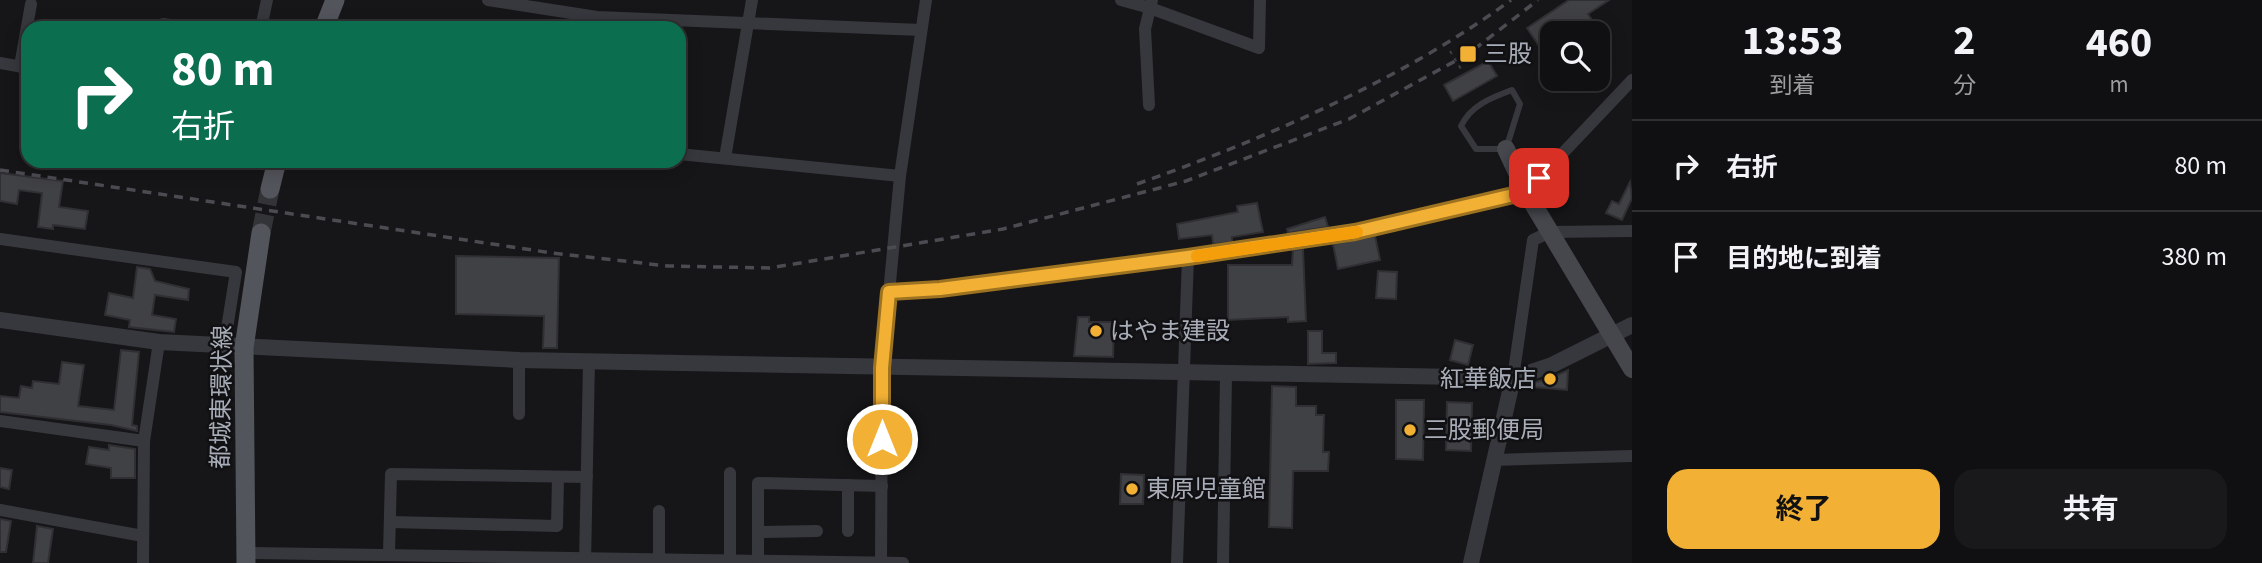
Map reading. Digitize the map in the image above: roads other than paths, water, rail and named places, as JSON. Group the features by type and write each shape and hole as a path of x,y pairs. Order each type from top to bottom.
{"main road":[{"path":"327,21 335,0"},
{"path":"1506,149 1526,192 1632,369"},
{"path":"270,189 275,168"},
{"name":"都城東環状線","path":"246,558 234,347 261,233"}],"street":[{"path":"262,21 267,0"},
{"path":"488,0 597,17 683,21"},
{"path":"725,158 752,0"},
{"path":"881,563 882,368 900,176 926,0"},
{"path":"1121,0 1151,4 1259,48 1260,0"},
{"path":"29,21 31,4"},
{"path":"1149,105 1145,29 1151,4"},
{"path":"686,21 921,30"},
{"path":"0,63 21,66"},
{"path":"889,292 940,289 1355,232 1526,192 1632,80"},
{"path":"686,155 900,176"},
{"path":"1471,563 1513,378 1533,240 1550,232 1632,231"},
{"path":"0,239 236,272 234,347"},
{"path":"1177,563 1186,374 1188,257"},
{"path":"0,320 159,342 519,360 1513,378 1552,365 1632,325"},
{"path":"143,563 144,442 159,342"},
{"path":"519,360 519,414"},
{"path":"585,559 589,361"},
{"path":"1223,563 1226,374"},
{"path":"0,421 144,442"},
{"path":"1493,460 1632,456"},
{"path":"730,473 730,559"},
{"path":"389,554 391,474 587,477"},
{"path":"390,522 557,526 558,477"},
{"path":"758,560 758,483 882,486"},
{"path":"848,485 848,531"},
{"path":"0,510 143,536"},
{"path":"659,511 659,558"},
{"path":"758,532 817,531"},
{"path":"246,558 389,554 903,563"}],"lane":[{"path":"1512,90 1520,104 1506,149 1476,149 1461,125 1467,114 1490,98 1512,90"}],"tunnel":[{"path":"261,233 270,189"}],"railway":[{"path":"1137,184 1234,148 1378,82 1469,29 1511,0"},
{"path":"0,170 552,253 668,266 770,268 1003,229 1186,181 1349,119 1468,54 1538,0"}],"place":[{"name":"三股","path":"1468,54"},
{"name":"はやま建設","path":"1096,331"},
{"name":"紅華飯店","path":"1550,379"},
{"name":"三股郵便局","path":"1410,430"},
{"name":"東原児童館","path":"1132,489"}]}
